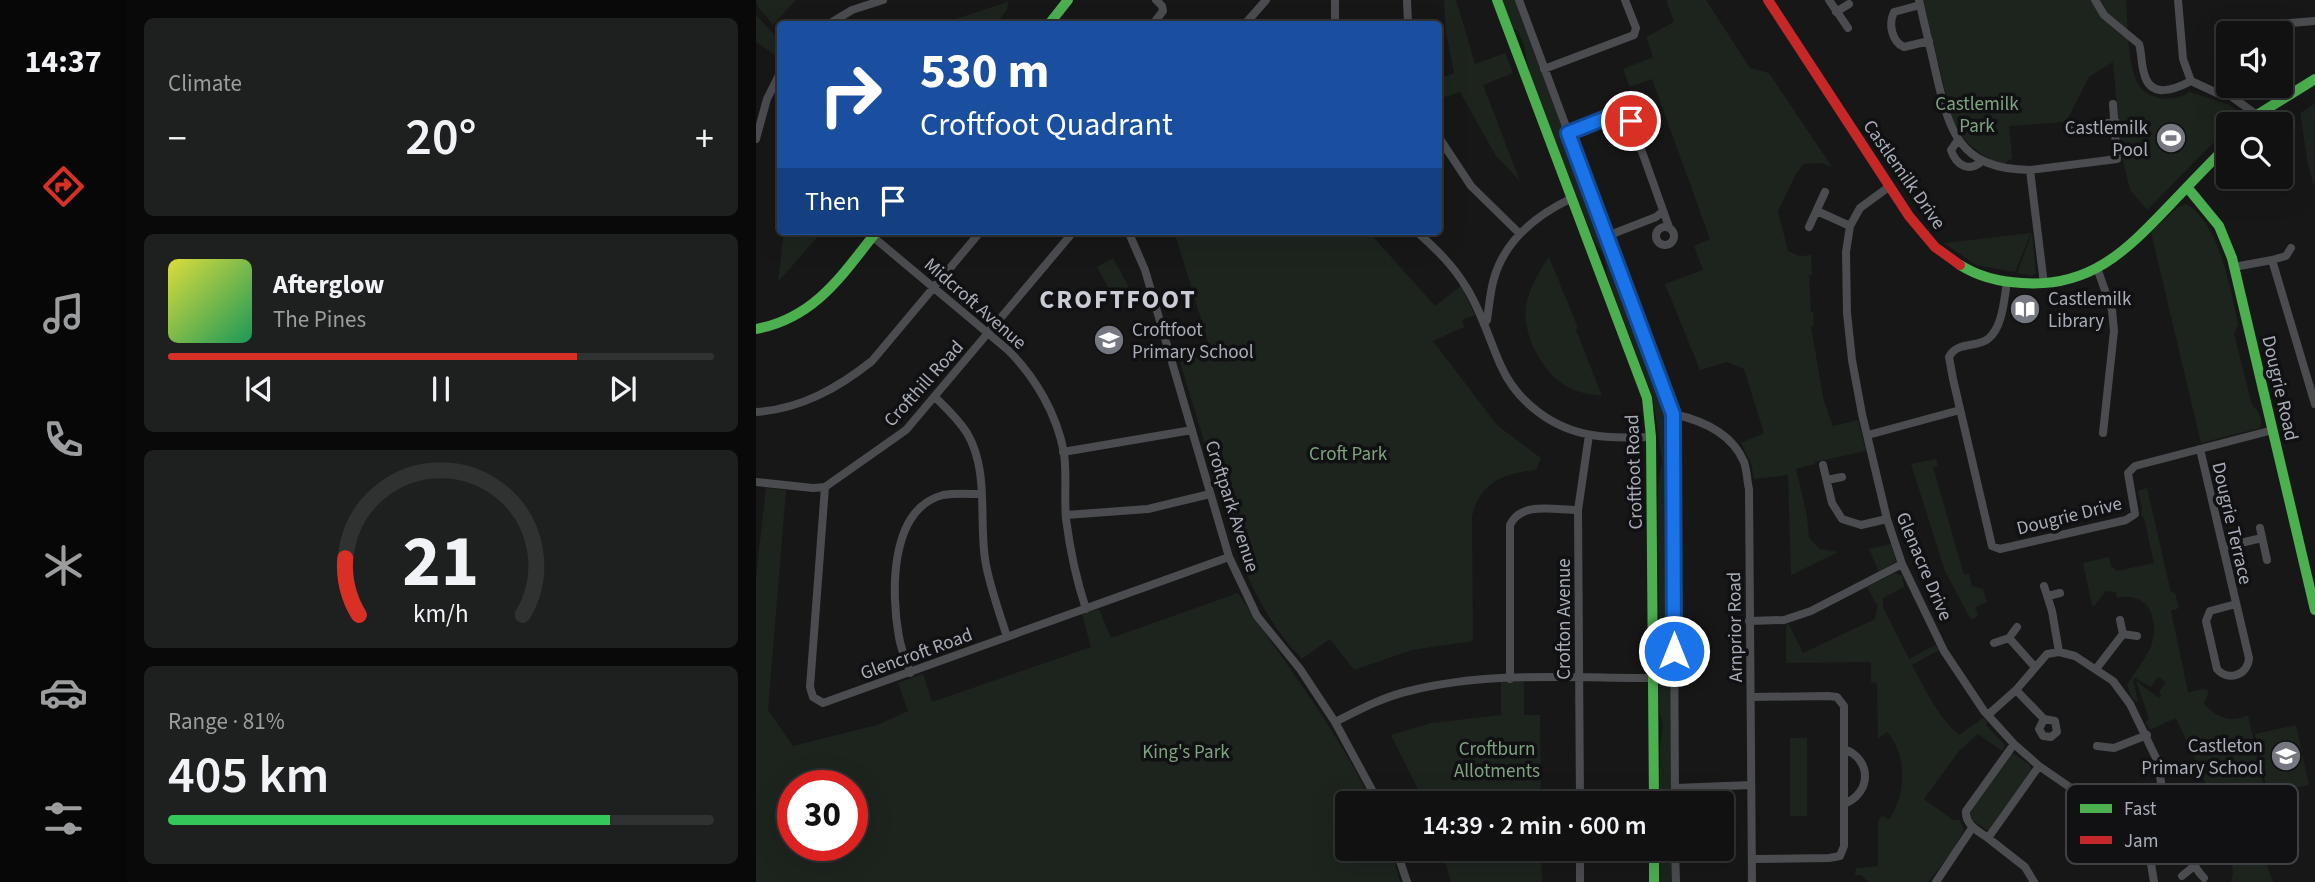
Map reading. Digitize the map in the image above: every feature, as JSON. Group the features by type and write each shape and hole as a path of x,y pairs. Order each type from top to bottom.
{"street":[{"path":"834,21 852,10 883,0"},
{"path":"1051,21 1068,0"},
{"path":"1155,21 1163,11 1156,0"},
{"path":"1248,21 1266,0"},
{"path":"1335,0 1335,21"},
{"path":"1407,0 1408,21"},
{"name":"Croftfoot Road","path":"1497,0 1647,398 1651,437 1654,791"},
{"name":"Croftfoot Road","path":"1519,0 1673,414 1675,788"},
{"path":"1544,69 1634,36 1636,28 1625,0"},
{"name":"Castlemilk Drive","path":"1768,0 1912,220 1927,240 1945,256 1967,269 2007,282 2044,284 2085,274 2121,253 2216,157"},
{"path":"1829,0 1847,28"},
{"path":"2095,0 2101,13 2138,44 2144,73 2151,87 2175,90 2191,81"},
{"path":"2178,0 2183,60 2191,81 2217,93 2228,94 2252,112"},
{"path":"1929,41 1904,47 1896,42 1891,23 1894,12 1920,2 1929,41 1946,117 1958,140 1982,161 2006,170 2030,170 2117,159 2113,104"},
{"path":"1836,12 1849,4"},
{"path":"2293,23 2315,21"},
{"path":"2263,112 2315,79"},
{"path":"756,139 767,99 777,80"},
{"path":"1568,133 1616,114 1628,116 1669,227"},
{"path":"2074,127 2116,122"},
{"path":"1958,140 1951,150 1955,159 1967,167 1973,167 1982,161"},
{"path":"1442,142 1471,186 1520,233"},
{"path":"2030,170 2044,284"},
{"path":"1817,211 1850,226 1860,208 1890,186"},
{"name":"Dougrie Road","path":"2187,187 2219,226 2234,267 2315,610"},
{"path":"1809,227 1825,192"},
{"path":"1484,324 1499,266 1520,233 1547,211 1570,199"},
{"path":"1607,236 1656,217 1662,212"},
{"name":"Glenacre Drive","path":"1850,226 1846,252 1847,313 1852,360 1886,519 1902,564 1944,651 1984,711 2014,744 2066,785"},
{"path":"756,330 778,326 813,306 870,235"},
{"name":"Midcroft Avenue","path":"874,235 989,333 1021,363 1040,390 1052,415 1063,452 1066,515 1075,575 1086,609"},
{"path":"756,412 773,411 806,402 850,378 872,360 978,235"},
{"name":"Crofthill Road","path":"825,487 906,430 1071,235"},
{"name":"Croftpark Avenue","path":"1130,235 1145,270 1229,557 1257,615 1300,669 1335,722 1372,791"},
{"path":"1420,235 1452,266 1467,288 1502,368 1523,399 1551,421 1589,435 1651,437"},
{"path":"2234,267 2286,256 2291,248"},
{"path":"2272,260 2315,404"},
{"path":"2097,268 2112,307 2114,331 2103,433"},
{"name":"Dougrie Drive","path":"2007,282 1997,327 1992,334 1987,340 1954,350 1949,357 1990,543 1996,548 2132,517 2135,514 2128,479 2130,470 2135,466 2273,430"},
{"path":"935,397 959,421 977,458 985,562 1007,637"},
{"path":"1867,435 1960,410"},
{"name":"Arnprior Road","path":"1673,414 1695,419 1729,438 1744,461 1749,489 1752,882"},
{"path":"1063,452 1192,430"},
{"name":"Crofton Avenue","path":"1580,791 1578,510 1589,435"},
{"name":"Dougrie Terrace","path":"2200,449 2236,604 2249,665 2244,672 2228,676 2217,669 2206,621 2210,611 2236,604"},
{"path":"1824,464 1832,503 1842,519 1861,526 1886,519"},
{"path":"1827,480 1842,477"},
{"path":"756,482 825,487"},
{"name":"Glencroft Road","path":"825,487 811,693 816,700 829,702 1229,557"},
{"path":"910,673 899,638 894,595 895,562 905,528 920,507 942,495 980,494"},
{"path":"1066,515 1148,509 1210,494"},
{"path":"1510,679 1510,525 1513,518 1523,510 1578,510"},
{"path":"2223,547 2261,533 2267,560"},
{"path":"1749,621 1783,620 1811,611 1902,564"},
{"path":"2044,586 2059,652"},
{"path":"2048,596 2060,593"},
{"path":"2096,669 2123,634 2120,620"},
{"path":"1993,643 2009,638 2017,627"},
{"path":"2123,634 2137,636"},
{"path":"2009,638 2035,667"},
{"path":"1989,714 2016,690 2047,654 2059,652 2075,656 2113,681 2130,704 2157,760 2161,784"},
{"path":"1335,722 1406,691 1464,680 1654,678"},
{"path":"2016,690 2044,719"},
{"path":"1751,697 1837,697 1844,706 1844,846 1840,856 1752,859"},
{"path":"2097,746 2114,748 2147,735"},
{"path":"2014,744 1966,811 1965,818 1972,828 2025,867 2034,882"},
{"path":"2114,748 2116,760"},
{"path":"1844,749 1857,754 1863,763 1865,775 1861,792 1856,799 1844,804"},
{"path":"1988,838 2039,766"},
{"path":"1675,788 1752,785"},
{"path":"1936,882 1972,828"},
{"path":"1400,861 1407,882"},
{"path":"1580,861 1580,882"},
{"path":"1654,861 1654,882"},
{"path":"1675,861 1676,882"},
{"path":"2151,864 2154,882"},
{"path":"2192,864 2204,877"},
{"path":"2182,876 2193,867"}],"green space":[{"path":"756,0 796,0 773,25 758,7"},
{"path":"1444,0 1456,0 1475,64 1505,53 1513,73 1483,85 1520,181 1496,156 1460,92 1442,98 1442,78 1454,73 1446,33"},
{"path":"1500,0 1515,0 1668,414 1672,791 1660,791 1663,726 1659,710 1658,486 1662,461 1653,398 1609,281 1604,256 1593,238 1529,72 1524,45 1517,30 1510,28"},
{"path":"1666,0 1706,0 1750,68 1769,73 1832,167 1822,163 1803,164 1778,211 1788,251 1800,256 1811,255 1812,275 1809,275 1814,326 1811,327 1824,402 1833,426 1858,420 1866,451 1796,469 1807,516 1809,538 1820,549 1838,552 1791,575 1788,475 1754,479 1751,463 1741,443 1764,433 1744,369 1727,362 1700,370 1665,284 1703,270 1694,246 1710,239 1652,79 1630,87 1623,69 1653,57 1646,37 1674,22"},
{"name":"Castlemilk Park","path":"1923,0 2126,0 2130,58 2136,79 2146,93 2171,99 2190,92 2230,105 2239,112 2216,112 2216,140 2147,210 2130,190 2121,152 2113,62 2089,77 2066,122 2009,126 2012,158 2001,166 1974,148 1953,123"},
{"path":"1008,2 1007,10 998,21 949,21"},
{"path":"756,15 777,38 777,56 756,42"},
{"path":"2315,104 2315,189 2308,165 2300,113"},
{"path":"2186,204 2207,226 2222,258 2238,324 2234,334 2252,405 2261,418 2260,428 2201,443 2151,232 2178,207"},
{"path":"2031,233 2015,272 1976,265 1944,243"},
{"path":"2032,233 2036,273 2032,276 2017,273"},
{"path":"784,235 819,235 778,282"},
{"name":"Croft Park","path":"1175,235 1372,235 1435,306 1461,286 1475,315 1462,320 1464,327 1433,341 1497,425 1541,458 1536,470 1495,481 1487,487 1476,504 1472,516 1473,641 1412,650 1354,670 1330,639 1302,659 1285,640 1259,599 1239,555 1178,355 1209,345"},
{"path":"1549,257 1602,396 1575,390 1557,379 1540,360 1529,337 1526,325 1527,301 1536,278"},
{"path":"1113,258 1131,291 1115,300 1097,267"},
{"path":"1936,459 1938,466 1933,467 1964,575 1969,574 1972,586 1983,589 1987,602 1975,607 1978,616 1971,620 1945,571 1911,464"},
{"name":"King's Park","path":"766,488 786,490 768,710 793,746 877,725 908,711 898,683 923,674 932,702 1091,647 1082,614 1099,609 1111,638 1238,593 1326,722 1366,791 1335,791 1335,861 1394,861 1400,882 756,882 756,577"},
{"path":"2147,488 2171,592 2175,593 2179,608 2171,611 2188,692 2205,689 2209,692 2204,703 2224,718 2236,719 2248,715 2263,784 2205,784 2176,718 2150,730 2146,723 2149,718 2136,681 2159,698 2159,692 2166,682 2158,677 2151,687 2135,678 2133,680 2138,702 2130,695 2127,685 2152,644 2154,628 2151,612 2141,601 2117,597 2116,592 2106,591 2094,606 2092,605 2083,563 2109,557 2111,566 2117,571 2154,563 2138,491"},
{"path":"1891,544 1896,561 1879,572 1869,549"},
{"path":"1895,573 1902,576 1904,587 1883,598 1883,607 1909,659 1935,645 1939,650 1912,665 1932,702 1959,735 1983,718 2005,745 2002,751 1978,734 1959,751 1924,799 1953,820 1959,820 1964,829 1954,850 1928,882 1868,882 1861,875 1855,875 1856,868 1878,866 1878,822 1882,815 1889,820 1895,810 1902,775 1899,752 1894,741 1887,732 1878,739 1877,683 1871,682 1871,662 1786,663 1788,623 1803,653 1875,619 1878,604 1867,587"},
{"name":"Croftburn Allotments","path":"1501,682 1524,682 1524,715 1540,715 1541,791 1419,791 1391,735 1431,723 1501,715"},
{"path":"2296,725 2309,785 2298,787 2298,784 2266,784 2255,734"},
{"path":"1790,738 1807,738 1807,816 1790,816"},
{"path":"2012,753 2030,765 2031,770 1987,830 1969,818 1969,811"},
{"path":"1445,861 1541,861 1542,882 1451,882"},
{"path":"1660,861 1672,861 1672,882 1660,882"},
{"path":"2232,864 2266,864 2273,882 2231,882"}],"traffic: fast":[{"path":"1051,21 1068,0"},
{"path":"1497,0 1647,398 1651,437 1654,791"},
{"path":"2262,112 2315,79"},
{"path":"1960,265 1990,278 2022,283 2067,280 2086,273 2104,264 2136,239 2216,157"},
{"path":"2187,187 2219,226 2232,258 2315,610"},
{"path":"756,329 777,323 811,305 839,278 874,235"},
{"path":"1654,861 1654,882"}],"traffic: jam":[{"path":"1768,0 1909,216 1935,247 1960,265"}],"place":[{"name":"Castlemilk Pool","path":"2171,138"},
{"name":"Castlemilk Library","path":"2025,309"},
{"name":"Croftfoot Primary School","path":"1109,340"},
{"name":"Castleton Primary School","path":"2286,756"}],"district":[{"name":"CROFTFOOT","path":"1118,299"}],"route":[{"path":"1631,121 1628,116 1616,114 1568,133 1673,414 1674,651"}]}
